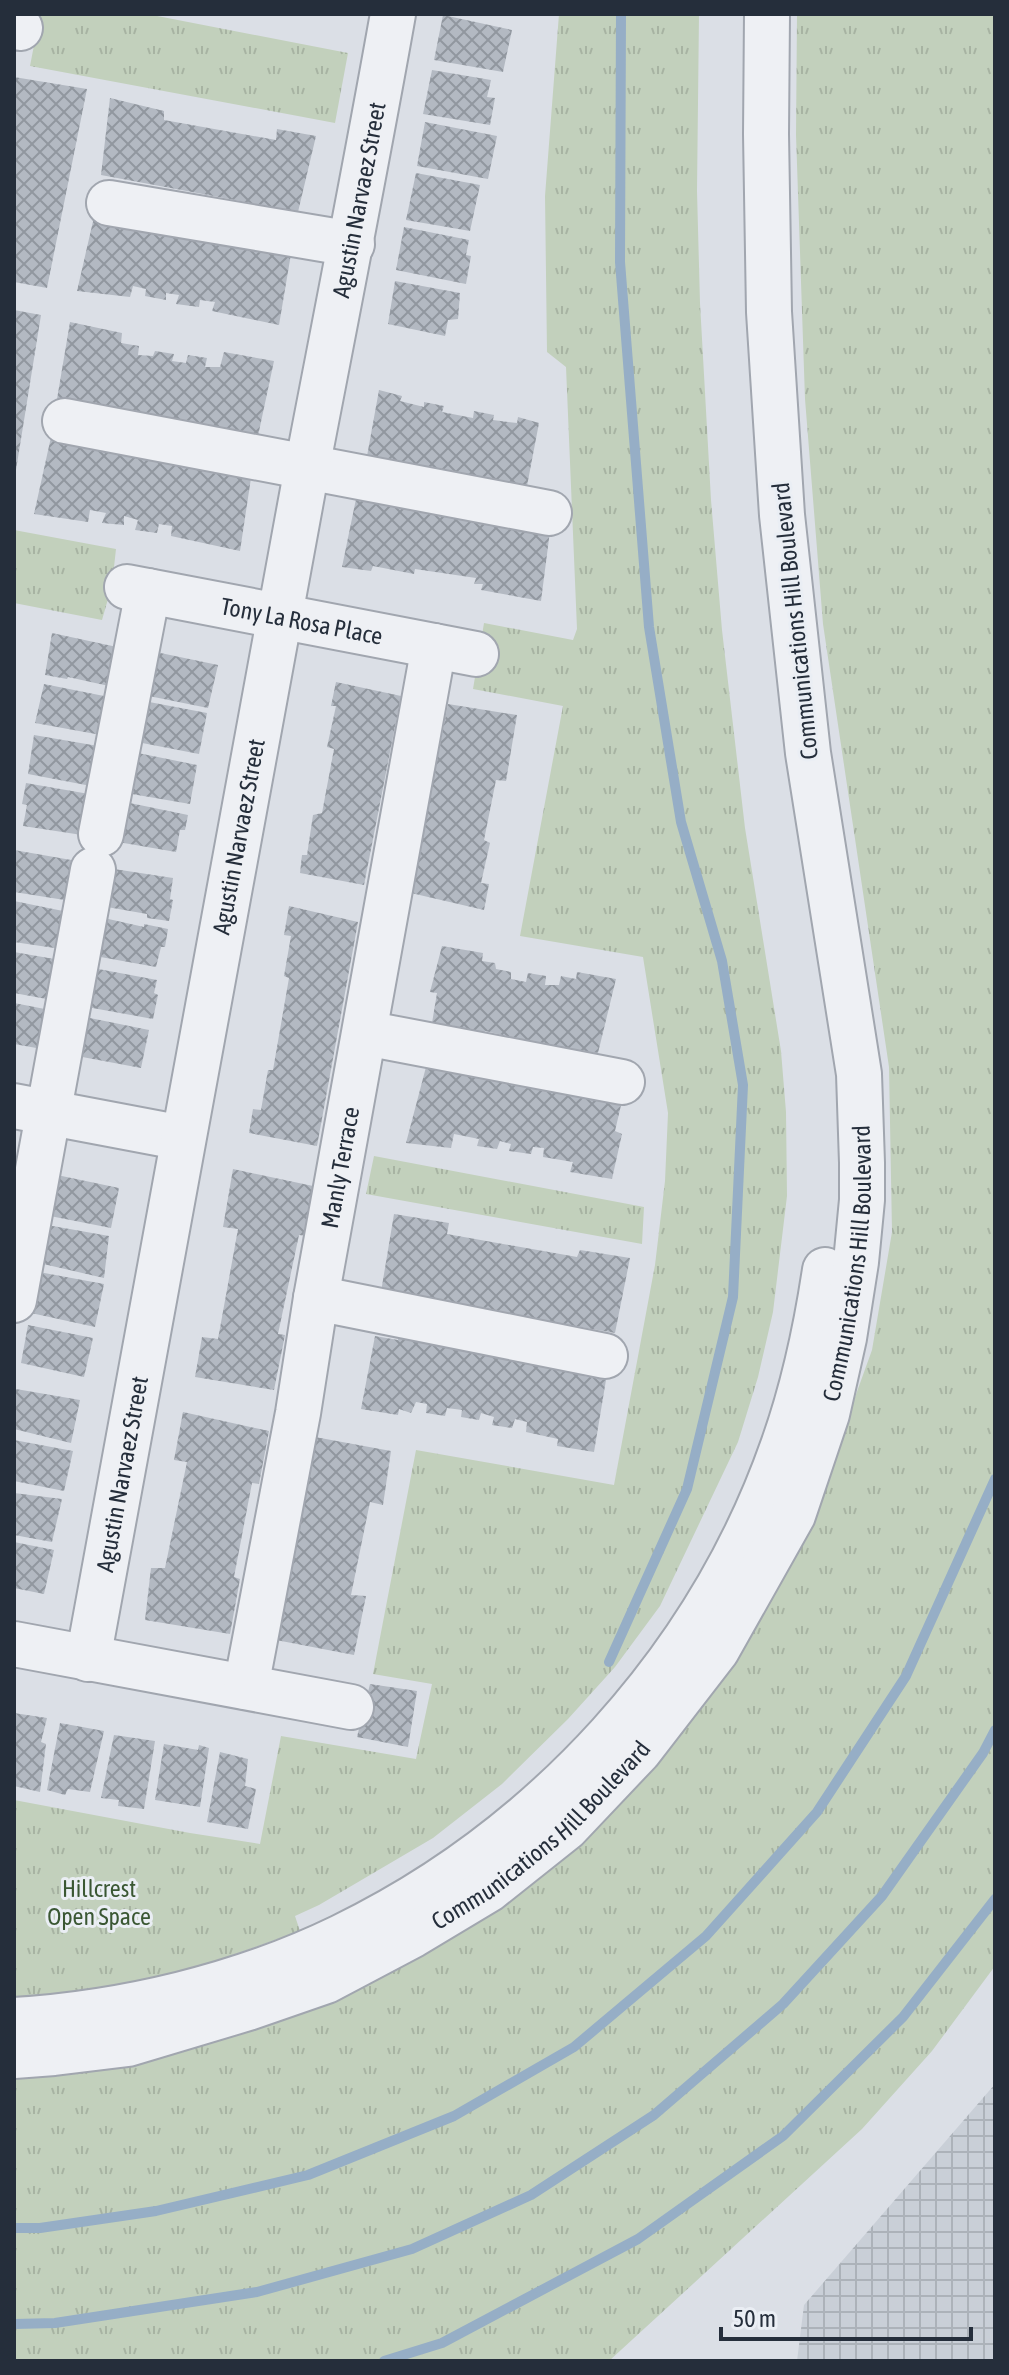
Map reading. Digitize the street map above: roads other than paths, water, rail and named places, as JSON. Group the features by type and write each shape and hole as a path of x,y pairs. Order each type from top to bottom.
{"street":[{"name":"Agustin Narvaez Street","path":"88,1659 393,14"},
{"name":"Communications Hill Boulevard","path":"14,2056 128,2044 326,1981 413,1935 488,1890 566,1828 639,1751 717,1650 793,1515 827,1414 832,1116 819,1002 794,861 758,571 745,405 739,246 739,14"},
{"name":"Communications Hill Boulevard","path":"14,2020 63,2017 150,2002 228,1980 301,1954 340,1938 407,1901 489,1847 565,1782 605,1741 669,1661 712,1597 755,1513 782,1448 799,1393 827,1343 856,1262 862,1200 859,1074 808,753 782,515 769,312 767,14"},
{"path":"109,203 352,244"},
{"path":"65,421 549,513"},
{"name":"Tony La Rosa Place","path":"31,1109 97,852 138,589 455,650"},
{"name":"Manly Terrace","path":"265,1691 298,1413 316,1298 365,1033 455,650"},
{"path":"365,1033 622,1082"},
{"path":"14,1300 31,1109 183,1138"},
{"path":"316,1298 605,1356"},
{"path":"14,1644 351,1707"}],"waterway":[{"path":"609,1662 687,1489 733,1297 743,1085 722,961 681,822 649,627 620,262 621,14"},
{"path":"14,2228 40,2228 156,2211 308,2175 454,2116 574,2047 706,1936 817,1812 906,1676 995,1479"},
{"path":"14,2324 55,2323 257,2292 412,2249 531,2195 654,2115 783,2004 882,1896 983,1753 995,1730"},
{"path":"384,2361 442,2343 638,2239 783,2136 903,2017 995,1899"}],"park label":[{"name":"Hillcrest Open Space","path":"99,1902"}]}
